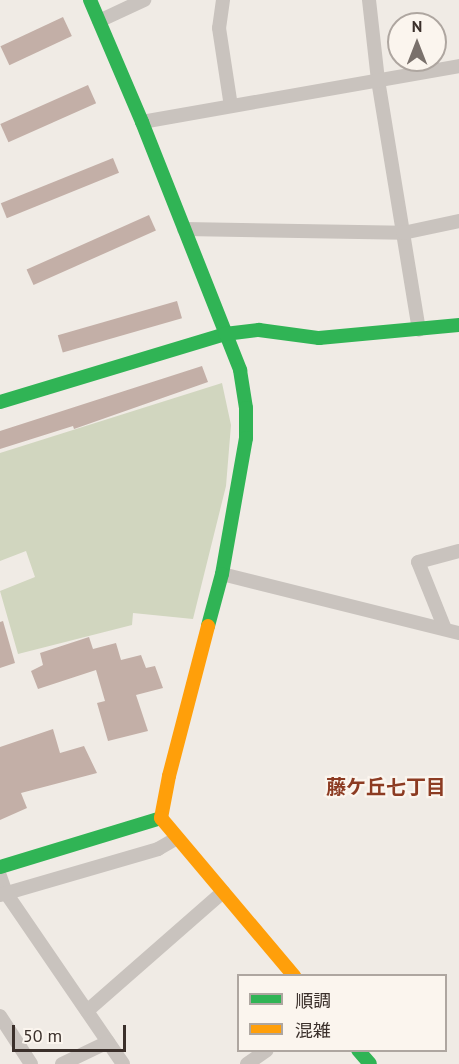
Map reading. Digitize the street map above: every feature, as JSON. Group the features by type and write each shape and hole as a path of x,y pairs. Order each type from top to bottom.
{"street":[{"path":"90,0 142,122 240,370 246,408 246,438 222,574 169,776 161,818 293,974"},
{"path":"99,21 144,0"},
{"path":"222,0 219,28 231,106"},
{"path":"369,0 378,80 419,330"},
{"path":"142,122 459,66"},
{"path":"184,229 404,233 459,221"},
{"path":"0,402 225,334 259,330 319,338 459,325"},
{"path":"445,630 418,562 459,551"},
{"path":"222,574 459,633"},
{"path":"2,883 161,818"},
{"path":"2,883 158,849 177,838"},
{"path":"2,883 123,1064"},
{"path":"87,1011 223,892"},
{"path":"0,1016 31,1064"},
{"path":"62,1064 108,1042"},
{"path":"247,1064 264,1052"},
{"path":"360,1052 370,1064"}],"green space":[{"path":"222,383 231,425 226,486 193,619 133,613 132,625 18,654 0,591 35,577 26,551 0,561 0,453"}],"building":[{"path":"63,17 72,36 9,65 0,46"},
{"path":"88,85 96,103 8,142 0,124"},
{"path":"113,158 119,173 7,218 1,203"},
{"path":"149,215 156,231 33,285 27,270"},
{"path":"177,301 182,318 63,352 58,335"},
{"path":"202,366 208,382 74,429 73,426 0,449 0,431"},
{"path":"3,621 15,663 0,668 0,622"},
{"path":"89,637 93,649 116,643 121,660 141,655 146,668 155,666 163,688 136,695 148,731 108,741 97,703 105,701 96,670 38,689 31,671 43,665 40,653"},
{"path":"53,729 60,753 84,746 97,773 21,793 27,808 0,820 0,747"}],"traffic: fast":[{"path":"90,0 142,122 240,370 246,408 246,438 222,574 208,626"},
{"path":"0,402 225,334 259,330 319,338 459,325"},
{"path":"0,867 161,818"},
{"path":"360,1052 370,1064"}],"traffic: slow":[{"path":"161,818 169,776 208,626"},
{"path":"161,818 292,974"}],"district":[{"name":"藤ケ丘七丁目","path":"386,787"}]}
